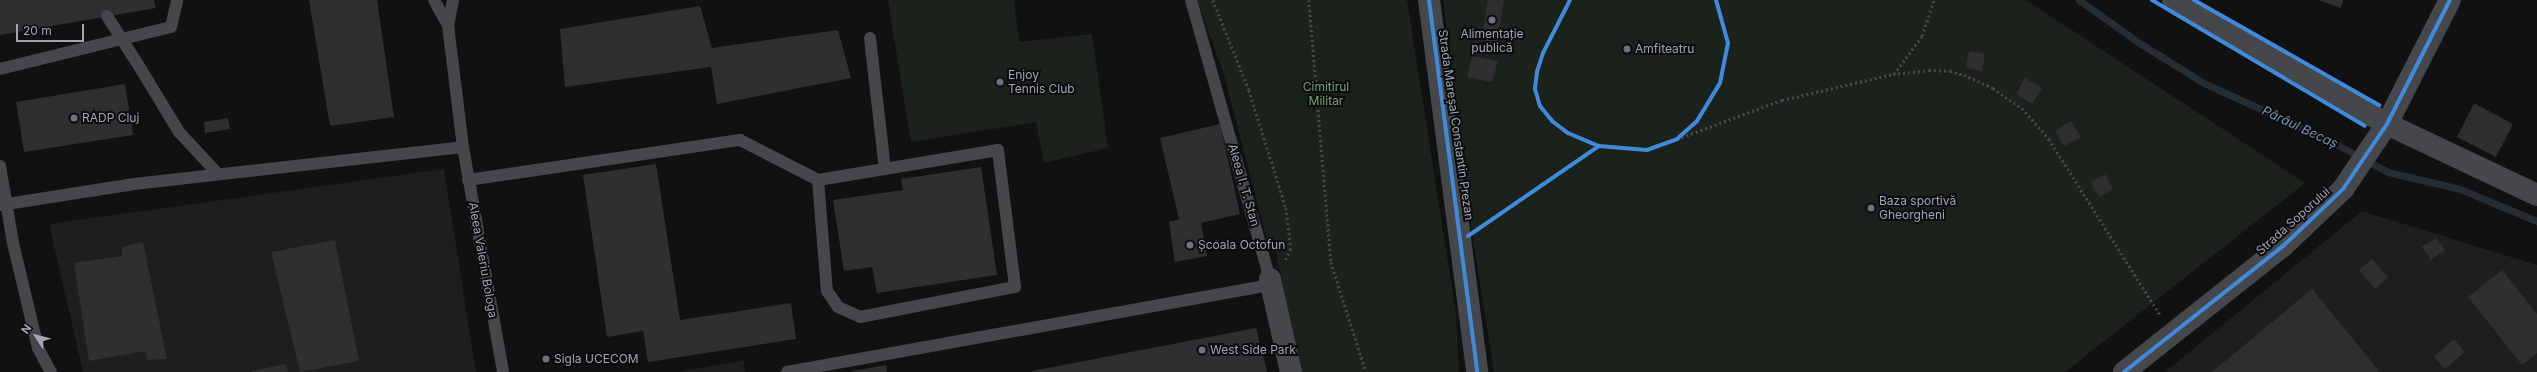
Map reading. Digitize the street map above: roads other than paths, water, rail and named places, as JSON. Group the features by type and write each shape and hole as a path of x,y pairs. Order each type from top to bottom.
{"street":[{"name":"Strada Mareșal Constantin Prezan","path":"1429,0 1477,372"},
{"path":"2173,0 2381,133 2537,195"},
{"name":"Strada Soporului","path":"2124,372 2283,246 2325,209 2360,166 2381,133 2450,0"},
{"name":"Aleea I. T. Stan","path":"1271,282 1291,372"}],"lane":[{"path":"0,69 171,27 177,0"},
{"path":"434,0 448,25"},
{"path":"448,25 453,0"},
{"name":"Aleea I. T. Stan","path":"1191,0 1271,282"},
{"path":"107,16 179,132 218,174"},
{"name":"Aleea Valeriu Bologa","path":"448,25 468,180 503,372"},
{"path":"870,38 885,169"},
{"path":"468,180 740,140 818,180 998,150 1015,287 860,317 838,307 827,291 818,180"},
{"path":"0,206 134,184 463,147"},
{"path":"0,166 13,243 38,348 51,372"},
{"path":"787,372 1271,282"}],"waterway":[{"name":"Pârâul Becaș","path":"2079,0 2141,44 2204,83 2328,140 2388,172 2460,189 2537,221"}],"place":[{"name":"Alimentație publică","path":"1492,20"},
{"name":"Amfiteatru","path":"1627,49"},
{"name":"Enjoy Tennis Club","path":"1000,82"},
{"name":"RADP Cluj","path":"74,118"},
{"name":"Baza sportivă Gheorgheni","path":"1871,208"},
{"name":"Școala Octofun","path":"1190,245"},
{"name":"West Side Park","path":"1202,350"},
{"name":"Sigla UCECOM","path":"546,359"}],"park label":[{"name":"Cimitirul Militar","path":"1326,94"}]}
